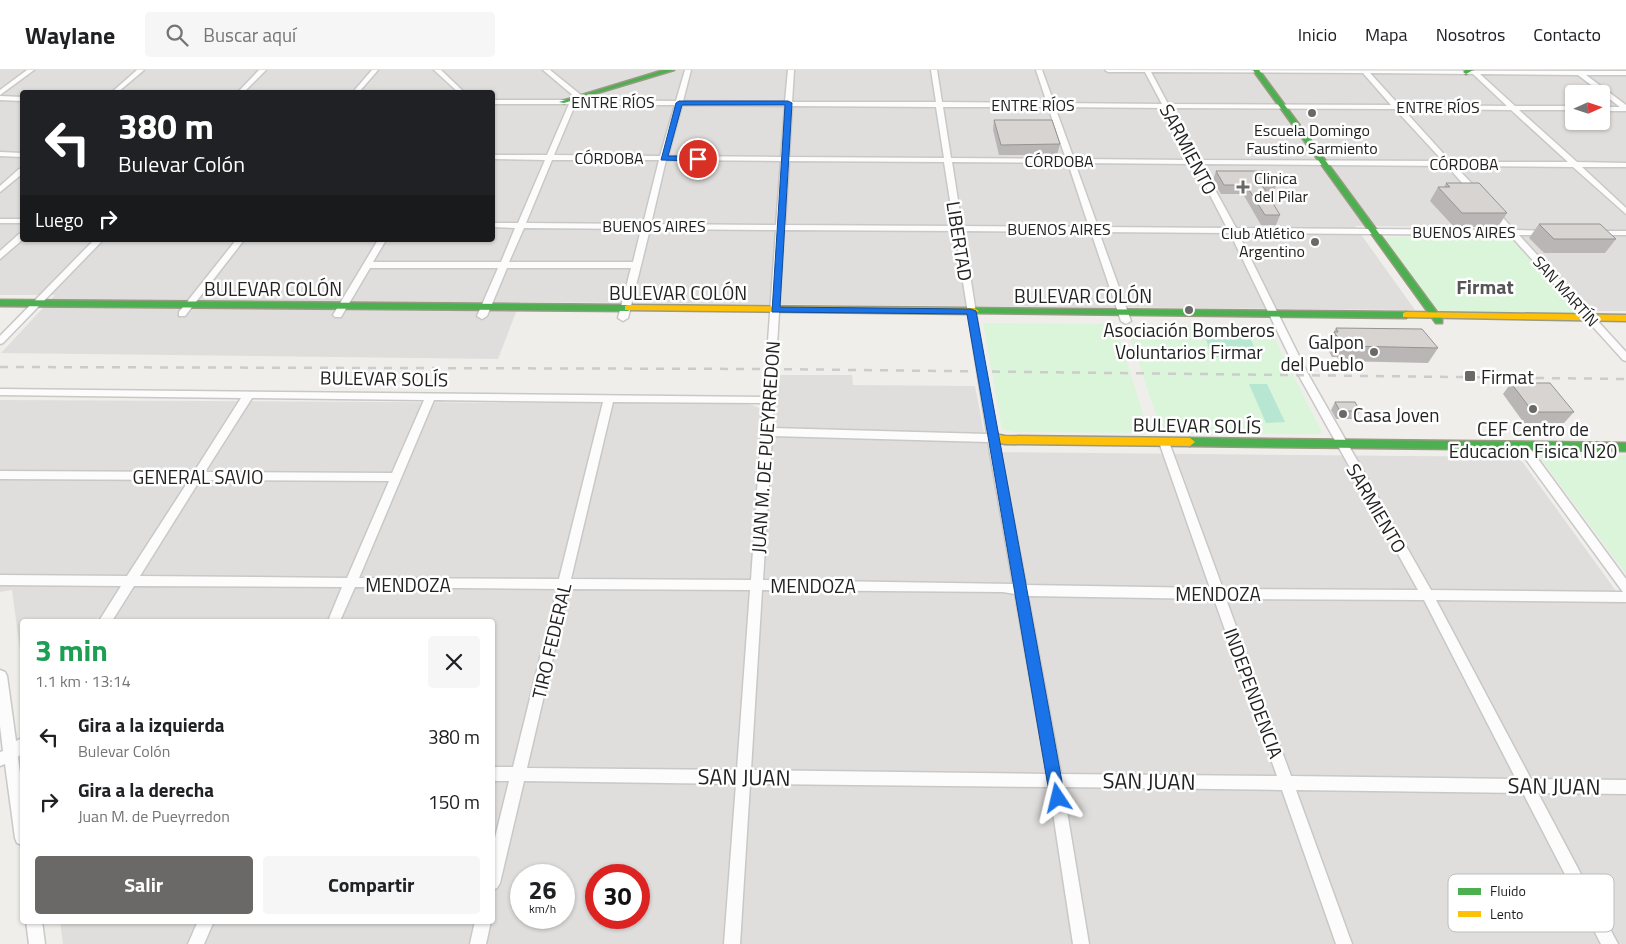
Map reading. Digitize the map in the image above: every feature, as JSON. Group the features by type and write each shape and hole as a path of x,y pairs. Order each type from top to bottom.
{"main road":[{"path":"575,101 652,72 671,70"},
{"path":"1256,70 1437,319"},
{"name":"BULEVAR COLÓN","path":"0,304 186,310"},
{"name":"BULEVAR COLÓN","path":"0,312 186,310 1275,317 1593,321 1626,324"},
{"name":"BULEVAR COLÓN","path":"1593,321 1626,318"},
{"name":"BULEVAR SOLÍS","path":"994,438 1005,440 1626,447"}],"street":[{"path":"0,93 31,70"},
{"path":"117,90 141,70"},
{"path":"243,90 263,70"},
{"path":"358,90 375,70"},
{"path":"484,312 575,101 546,70"},
{"path":"625,313 688,70"},
{"name":"JUAN M. DE PUEYRREDON","path":"732,944 791,70"},
{"name":"LIBERTAD","path":"934,70 972,316 1055,780 1081,944"},
{"path":"1039,70 1125,317"},
{"path":"1108,70 1626,73"},
{"name":"SARMIENTO","path":"1147,70 1233,230 1275,317 1341,444 1427,595 1573,874"},
{"path":"440,71 459,90"},
{"path":"1364,71 1481,198"},
{"path":"1470,71 1626,212"},
{"path":"1578,72 1626,109"},
{"path":"0,98 20,99"},
{"name":"ENTRE RÍOS","path":"495,102 1565,108"},
{"path":"1610,108 1626,109"},
{"path":"0,154 20,154"},
{"name":"CÓRDOBA","path":"495,158 1626,165"},
{"path":"0,190 20,173"},
{"name":"SAN MARTÍN","path":"1487,205 1626,358"},
{"path":"0,221 20,221"},
{"name":"BUENOS AIRES","path":"495,225 1560,233"},
{"path":"1588,233 1626,234"},
{"path":"0,256 20,238"},
{"path":"0,341 97,242"},
{"path":"186,310 238,242"},
{"path":"341,311 381,242"},
{"path":"367,265 637,265"},
{"name":"BULEVAR SOLÍS","path":"0,392 768,400"},
{"path":"106,619 250,394"},
{"path":"335,619 431,396"},
{"name":"TIRO FEDERAL","path":"495,871 609,398"},
{"name":"BULEVAR SOLÍS","path":"767,432 994,438"},
{"name":"INDEPENDENCIA","path":"1164,442 1344,944"},
{"path":"1524,447 1626,588"},
{"name":"GENERAL SAVIO","path":"0,475 396,477"},
{"name":"MENDOZA","path":"0,580 1003,587 1036,592 1626,598"},
{"path":"0,676 20,823"},
{"path":"12,763 20,748"},
{"name":"SAN JUAN","path":"495,774 1626,786"},
{"path":"34,924 37,944"},
{"path":"196,944 205,924"},
{"path":"478,944 482,924"},
{"name":"SARMIENTO","path":"1604,932 1610,944"}],"shaded area":[{"path":"0,70 1626,70 1626,311 1591,311 1512,227 1355,226 1415,310 520,302 498,359 1,353 55,295 0,295"},
{"path":"771,375 852,375 853,385 975,386 988,452 1519,457 1624,602 1626,602 1626,944 63,944 60,924 495,924 495,619 20,619 20,650 12,590 0,592 0,400 749,404 772,413"}],"green space":[{"path":"1387,237 1512,237 1576,310 1574,313 1443,312 1433,308 1384,240"},
{"path":"983,323 1115,324 1149,433 1013,432 1002,429"},
{"path":"1126,325 1268,326 1323,434 1162,433"},
{"path":"1248,333 1258,356 1212,357 1204,334"},
{"path":"1249,384 1267,384 1285,422 1266,423"},
{"path":"1538,455 1626,455 1626,574"}],"building":[{"path":"994,120 1052,120 1060,144 1001,145"},
{"path":"1216,171 1268,171 1276,186 1262,185 1280,215 1265,215 1246,185 1224,185"},
{"path":"1446,183 1479,183 1507,213 1462,213 1438,187 1450,187"},
{"path":"1539,224 1600,224 1616,239 1554,239"},
{"path":"1336,328 1422,329 1438,348 1347,346 1341,342 1334,332 1338,332"},
{"path":"1511,383 1550,383 1574,412 1533,412"},
{"path":"1335,402 1355,402 1360,411 1340,411"}],"railway":[{"path":"0,367 771,369 1626,379"}],"traffic: fast":[{"path":"562,102 671,70"},
{"path":"1256,70 1439,321"},
{"path":"1466,72 1470,70"},
{"path":"0,303 628,308"},
{"path":"974,311 1406,315"},
{"path":"1190,442 1626,447"}],"traffic: slow":[{"path":"628,308 974,311"},
{"path":"1406,315 1626,318"},
{"path":"994,438 1005,440 1190,442"}],"place":[{"name":"Escuela Domingo Faustino Sarmiento","path":"1312,113"},
{"name":"Clinica del Pilar","path":"1243,187"},
{"name":"Club Atlético Argentino","path":"1315,242"},
{"name":"Asociación Bomberos Voluntarios Firmar","path":"1189,310"},
{"name":"Galpon del Pueblo","path":"1374,352"},
{"name":"Firmat","path":"1470,376"},
{"name":"CEF Centro de Educacion Fisica N20","path":"1533,409"},
{"name":"Casa Joven","path":"1343,414"}],"district":[{"name":"Firmat","path":"1485,286"}],"route":[{"path":"698,159 664,158 679,103 788,103 775,310 971,311 1058,798"}]}
